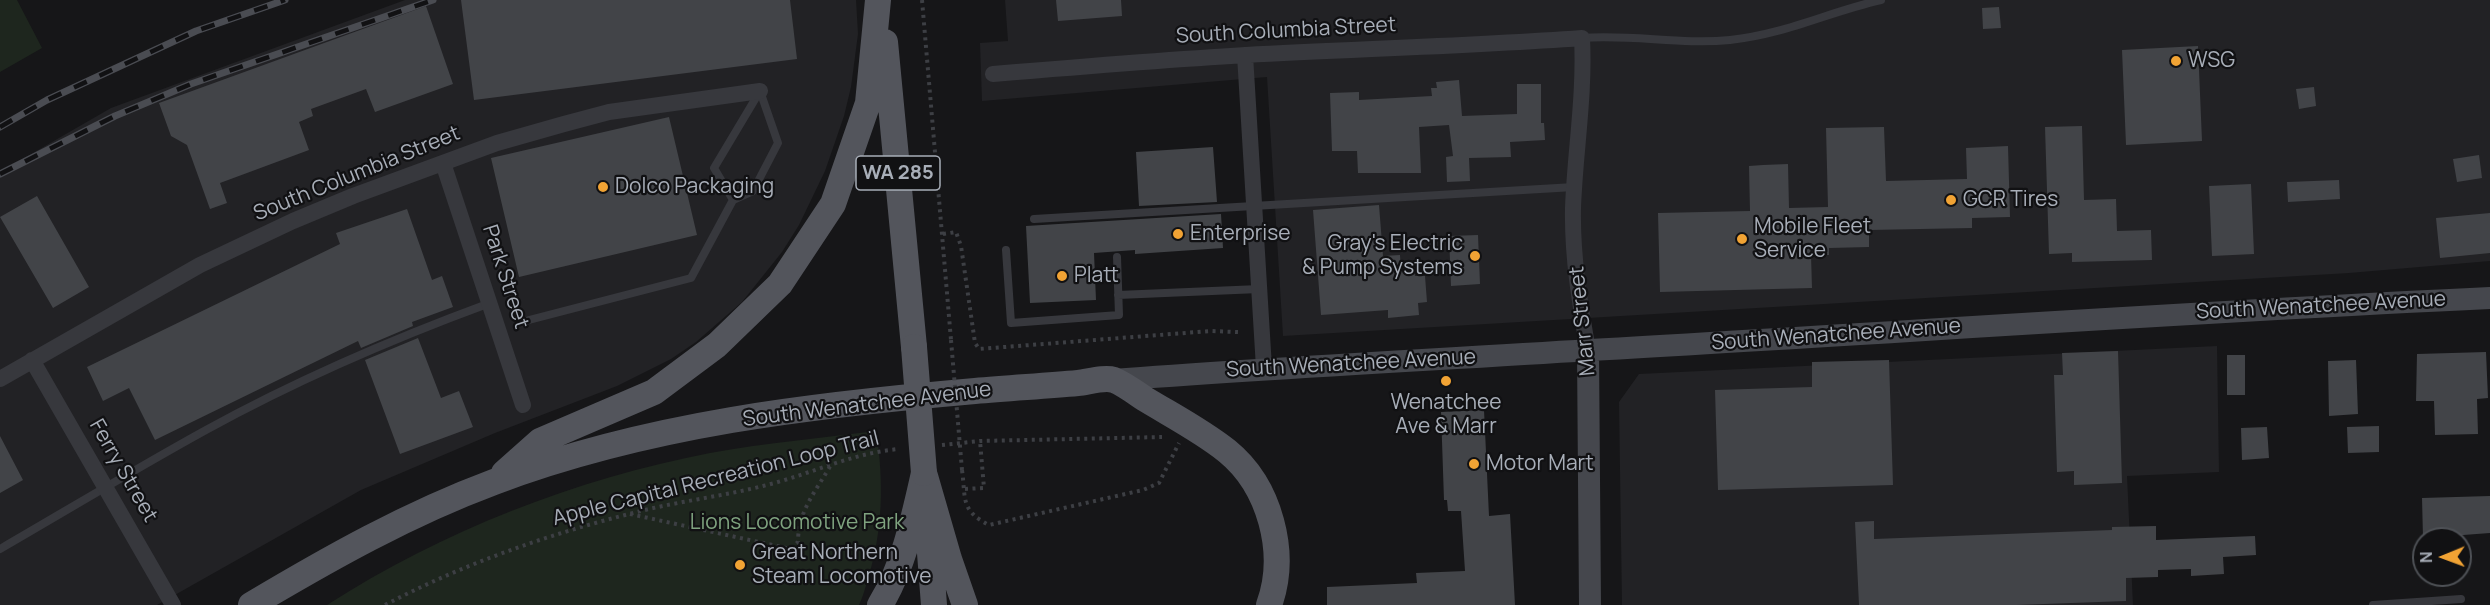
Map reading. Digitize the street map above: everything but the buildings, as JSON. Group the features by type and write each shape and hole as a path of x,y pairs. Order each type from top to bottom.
{"main road":[{"name":"WA 285","path":"880,0 914,347 934,605"},
{"path":"495,481 540,441 654,392 717,345 780,284 833,204 837,193 868,103 880,0"},
{"name":"South Wenatchee Avenue","path":"251,605 338,554 394,525 495,481 611,445 676,430 873,400 1264,368 2490,297"},
{"name":"Marr Street","path":"1588,351 1590,605"},
{"path":"1113,380 1216,443 1240,462 1262,492 1272,528 1277,564 1274,594 1269,605"},
{"path":"880,605 895,574 911,528 924,473"},
{"path":"924,473 965,605"}],"street":[{"name":"South Columbia Street","path":"993,74 1245,55 1438,45 1492,45 1582,38"},
{"name":"Marr Street","path":"1582,38 1583,74 1574,186 1574,238 1588,351"},
{"path":"1245,55 1264,368"},
{"name":"South Columbia Street","path":"0,379 192,269 353,196 515,138 609,112 760,91"},
{"name":"Park Street","path":"443,163 523,405"},
{"name":"Ferry Street","path":"32,360 173,605"}],"lane":[{"path":"1582,38 1624,36 1695,42 1749,38 1794,28 1881,0"},
{"path":"733,200 714,168 760,91"},
{"path":"529,320 692,278 733,200 753,191 778,143 760,91"},
{"path":"1034,219 1574,186"},
{"path":"1006,250 1011,323 1119,315 1117,257"},
{"path":"1118,295 1259,288"},
{"path":"0,549 207,429 339,363 396,338 490,303"},
{"path":"2373,605 2461,599"}],"path":[{"path":"922,0 951,340 962,470 965,489 965,501 973,517 989,525 1151,487 1159,483 1180,441 1171,442 1161,436 980,441 936,445"},
{"path":"965,489 984,488 980,441"},
{"name":"Apple Capital Recreation Loop Trail","path":"385,605 468,567 544,539 628,514 782,482 833,463 880,450 902,448"},
{"path":"628,514 790,549 798,542 798,526 806,506 833,463"}],"shaded area":[{"path":"405,0 856,0 858,34 851,87 844,116 825,171 799,225 782,252 742,302 696,342 671,359 617,386 495,433 361,490 157,605 0,605 0,172 111,108"},
{"path":"1005,0 2490,0 2490,261 2349,273 1283,336 1267,77 982,101 980,43 1008,41"},
{"path":"2217,346 2219,472 2127,476 2133,605 1622,605 1619,402 1639,374"}],"green space":[{"path":"0,0 17,0 42,48 0,72"},
{"name":"Lions Locomotive Park","path":"876,431 881,505 873,561 859,605 327,605 371,578 463,531 560,493 610,477 710,453"}],"railway":[{"path":"0,127 47,100 196,31 285,0"},
{"path":"0,174 115,116 191,84 433,0"}],"place":[{"name":"WSG","path":"2176,61"},
{"name":"Dolco Packaging","path":"603,187"},
{"name":"GCR Tires","path":"1951,200"},
{"name":"Enterprise","path":"1178,234"},
{"name":"Mobile Fleet Service","path":"1742,239"},
{"name":"Gray's Electric & Pump Systems","path":"1475,256"},
{"name":"Platt","path":"1062,276"},
{"name":"Wenatchee Ave & Marr","path":"1446,381"},
{"name":"Motor Mart","path":"1474,464"},
{"name":"Great Northern Steam Locomotive","path":"740,565"}]}
